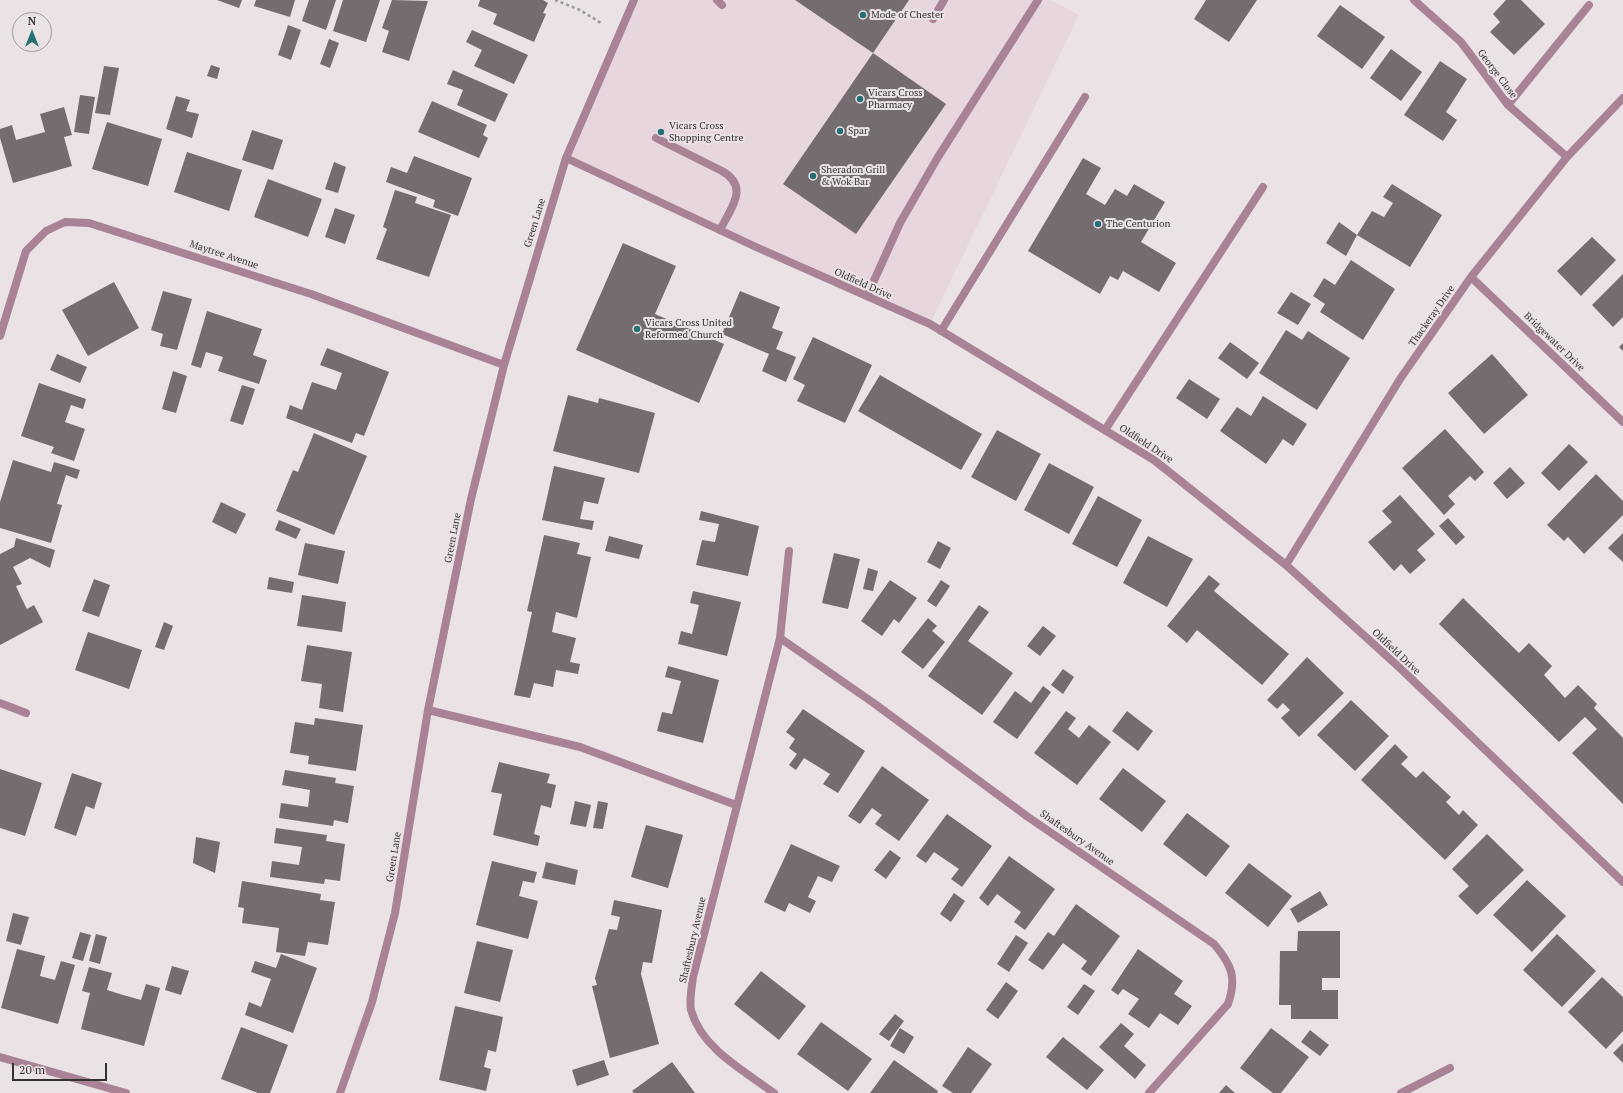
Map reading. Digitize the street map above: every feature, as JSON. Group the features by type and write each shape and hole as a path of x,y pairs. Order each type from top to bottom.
{"street":[{"name":"Green Lane","path":"340,1093 372,1002 395,913 428,710 471,499 504,365 566,158 634,0"},
{"path":"932,20 944,0"},
{"path":"867,296 900,223 938,157 1038,0"},
{"name":"George Close","path":"1414,0 1461,42 1508,105 1567,157"},
{"path":"1508,105 1589,5"},
{"path":"941,331 1085,97"},
{"name":"Thackeray Drive","path":"1286,565 1400,379 1471,277 1567,157 1623,98"},
{"path":"656,138 731,176 738,188 737,196 720,230"},
{"name":"Oldfield Drive","path":"566,158 941,331 1154,460 1286,565 1400,668 1623,882"},
{"path":"1105,430 1264,187"},
{"name":"Maytree Avenue","path":"0,336 26,251 46,231 65,222 88,223 311,294 504,365"},
{"name":"Bridgewater Drive","path":"1471,277 1623,422"},
{"name":"Shaftesbury Avenue","path":"774,1093 719,1052 702,1035 691,1009 693,977 780,638 789,551"},
{"name":"Shaftesbury Avenue","path":"780,638 875,704 1028,817 1214,944 1224,955 1231,971 1234,988 1228,1004 1149,1093"},
{"path":"0,702 26,714"},
{"path":"428,710 580,747 736,805"},
{"path":"0,1057 126,1093"},
{"path":"1401,1093 1450,1068"}],"path":[{"path":"555,0 580,10 620,33"}],"shaded area":[{"path":"634,0 1051,0 1079,15 930,324 566,158"}],"building":[{"path":"217,0 242,0 239,8"},
{"path":"256,0 295,0 290,17 254,6"},
{"path":"309,0 336,0 326,30 302,21"},
{"path":"343,0 380,0 366,42 333,31"},
{"path":"392,0 428,1 409,61 382,52 389,31 382,28"},
{"path":"480,0 543,0 548,3 543,13 546,14 534,42 493,24 497,14 478,6"},
{"path":"795,0 909,0 873,53"},
{"path":"1206,0 1257,0 1229,42 1194,19"},
{"path":"1506,0 1521,0 1545,24 1514,55 1490,32 1500,22 1493,14"},
{"path":"1340,5 1385,37 1362,69 1317,36"},
{"path":"288,25 301,30 291,60 278,55"},
{"path":"472,30 528,55 514,84 474,66 482,50 466,42"},
{"path":"329,39 339,43 330,68 320,64"},
{"path":"1391,49 1422,72 1401,101 1370,78"},
{"path":"873,53 946,104 856,234 783,184"},
{"path":"1440,61 1467,79 1446,112 1457,120 1443,141 1404,115"},
{"path":"211,65 220,68 217,79 207,76"},
{"path":"104,66 119,68 110,115 95,113"},
{"path":"453,70 508,94 495,122 457,105 463,90 447,84"},
{"path":"80,95 95,97 89,134 74,132"},
{"path":"176,96 190,100 186,111 199,114 192,138 166,129"},
{"path":"432,101 487,125 483,135 488,138 479,158 418,132"},
{"path":"64,107 72,135 64,137 72,166 13,183 0,138 0,129 12,125 16,140 45,132 40,114"},
{"path":"107,122 162,139 148,186 92,169"},
{"path":"252,130 283,140 273,170 242,160"},
{"path":"187,152 242,170 229,211 174,192"},
{"path":"414,156 472,178 458,216 433,207 435,200 386,182 391,167 407,173"},
{"name":"The Centurion","path":"1083,158 1101,168 1086,194 1105,205 1115,189 1127,196 1134,184 1165,202 1141,242 1176,263 1159,292 1123,271 1118,280 1110,276 1100,294 1028,251"},
{"path":"334,162 346,167 338,193 325,189"},
{"path":"268,179 322,199 308,237 254,217"},
{"path":"1392,184 1442,215 1410,267 1357,235 1372,211 1384,217 1393,203 1383,197"},
{"path":"395,190 417,197 415,203 451,215 429,277 376,259 387,229 383,227"},
{"path":"335,208 355,215 345,244 325,237"},
{"path":"1339,222 1357,235 1346,256 1326,243"},
{"path":"1592,237 1616,260 1581,296 1557,271"},
{"name":"Vicars Cross United Reformed Church","path":"623,243 676,266 655,314 724,344 699,403 576,350"},
{"path":"1351,260 1395,289 1363,340 1320,312 1325,304 1313,296 1324,278 1335,285"},
{"path":"1623,274 1623,317 1613,327 1592,305"},
{"path":"114,282 139,328 88,356 62,310"},
{"path":"163,291 192,299 177,350 160,346 163,334 151,330"},
{"path":"740,291 780,307 772,328 783,332 776,349 796,357 786,382 762,371 769,354 722,334"},
{"path":"1291,292 1311,304 1298,325 1277,313"},
{"path":"207,311 262,329 253,355 267,360 259,384 218,371 223,357 206,352 201,368 191,365"},
{"path":"1286,330 1302,340 1308,331 1350,358 1317,410 1259,373"},
{"path":"813,337 872,365 845,423 797,401 805,385 793,379"},
{"path":"1230,342 1259,363 1247,379 1218,358"},
{"path":"1623,343 1623,351 1619,347"},
{"path":"327,348 389,372 364,436 356,433 352,443 286,418 290,405 302,410 312,382 336,390 342,373 320,365"},
{"path":"57,354 87,367 80,383 50,370"},
{"path":"1492,354 1528,395 1484,434 1448,393"},
{"path":"173,371 187,376 176,413 162,409"},
{"path":"880,375 982,434 961,470 858,411"},
{"path":"1189,379 1220,399 1207,419 1176,398"},
{"path":"39,383 86,399 83,409 71,405 65,422 85,429 74,461 51,453 54,447 21,436"},
{"path":"242,385 255,389 243,425 230,421"},
{"path":"568,395 598,403 599,398 655,413 639,473 553,451"},
{"path":"1263,396 1307,424 1293,446 1283,439 1266,464 1220,431 1237,407 1251,416"},
{"path":"1445,429 1484,472 1475,481 1470,476 1448,496 1455,504 1444,515 1402,468"},
{"path":"997,430 1041,454 1016,501 971,477"},
{"path":"314,433 367,456 334,535 276,511 293,470 298,472"},
{"path":"1569,444 1588,462 1559,491 1541,473"},
{"path":"13,460 51,472 54,462 80,470 77,479 66,475 57,504 62,505 51,543 0,528 0,502"},
{"path":"1049,463 1094,487 1069,534 1024,510"},
{"path":"554,466 605,478 598,504 584,501 580,519 594,521 592,530 542,520"},
{"path":"1510,467 1525,483 1507,499 1493,483"},
{"path":"1596,474 1623,501 1623,515 1584,554 1568,537 1564,541 1547,525"},
{"path":"1400,495 1435,534 1417,550 1426,560 1410,574 1401,564 1394,571 1368,542 1392,522 1382,511"},
{"path":"1098,496 1142,520 1117,567 1072,544"},
{"path":"221,502 246,514 236,534 212,522"},
{"path":"701,511 759,526 748,576 696,565 702,540 715,542 719,524 699,520"},
{"path":"1448,518 1465,537 1456,545 1439,526"},
{"path":"279,520 301,529 296,539 275,530"},
{"path":"1623,533 1623,562 1608,548"},
{"path":"544,535 580,543 577,554 591,557 577,618 556,612 552,632 576,638 570,662 580,664 578,674 556,670 553,687 534,683 530,698 514,695 532,612 527,611"},
{"path":"609,536 643,545 639,559 605,551"},
{"path":"1148,536 1193,559 1167,607 1123,583"},
{"path":"16,538 55,550 50,568 30,558 13,567 22,584 16,586 27,609 34,605 43,622 0,645 0,554 14,547"},
{"path":"938,541 951,548 940,569 927,562"},
{"path":"305,543 345,551 338,584 298,575"},
{"path":"834,553 860,559 848,609 822,603"},
{"path":"868,568 878,571 873,591 863,589"},
{"path":"1209,575 1220,584 1214,591 1289,654 1262,685 1197,630 1187,643 1167,626"},
{"path":"269,577 294,582 292,593 267,589"},
{"path":"94,579 110,585 99,617 82,611"},
{"path":"890,580 917,598 899,623 894,619 882,636 861,621"},
{"path":"941,580 950,586 936,607 927,601"},
{"path":"693,591 741,602 727,656 678,644 681,631 692,634 699,605 690,603"},
{"path":"302,595 346,602 342,632 297,626"},
{"path":"1463,598 1519,653 1529,643 1552,666 1544,675 1565,698 1578,685 1597,704 1594,708 1623,738 1623,804 1572,753 1597,729 1585,717 1559,742 1439,624"},
{"path":"979,605 989,612 968,641 1013,673 982,715 928,676"},
{"path":"928,618 937,626 932,631 945,642 923,669 901,652"},
{"path":"164,622 173,626 164,650 155,647"},
{"path":"1043,626 1056,636 1040,656 1027,646"},
{"path":"88,632 142,650 129,689 75,670"},
{"path":"307,645 352,652 343,712 319,708 322,684 301,681"},
{"path":"1307,657 1344,693 1299,737 1281,718 1290,710 1283,703 1277,709 1267,700"},
{"path":"668,666 719,680 703,743 657,731 662,712 672,714 681,681 665,677"},
{"path":"1063,669 1074,677 1063,694 1051,685"},
{"path":"1043,686 1051,692 1017,739 993,722 1015,691 1031,703"},
{"path":"1351,700 1389,736 1355,771 1317,735"},
{"path":"803,709 865,751 838,793 823,784 830,774 804,758 796,770 789,765 797,754 789,748 795,739 786,732"},
{"path":"1066,711 1076,718 1068,729 1079,738 1089,725 1111,742 1077,785 1034,753"},
{"path":"1127,711 1153,731 1138,751 1112,731"},
{"path":"315,718 363,725 356,771 308,764 309,756 290,753 295,722 314,725"},
{"path":"1395,744 1408,757 1401,764 1416,778 1423,771 1451,797 1446,802 1459,815 1463,810 1478,825 1445,860 1361,780"},
{"path":"499,762 550,774 547,783 556,785 551,808 541,805 534,834 540,836 538,846 493,835 502,794 491,792"},
{"path":"882,766 929,800 899,841 875,824 882,815 872,808 860,824 848,816"},
{"path":"1123,768 1166,801 1142,832 1099,799"},
{"path":"0,769 42,783 25,836 0,828"},
{"path":"285,770 336,778 335,783 354,786 348,823 334,820 333,826 279,818 281,803 308,807 310,790 282,785"},
{"path":"72,773 102,783 94,809 86,806 76,836 54,828"},
{"path":"575,801 591,805 586,827 570,824"},
{"path":"598,801 608,803 603,829 593,828"},
{"path":"1187,813 1230,846 1206,877 1163,844"},
{"path":"947,814 992,846 962,887 951,879 959,869 934,852 926,863 916,856"},
{"path":"646,825 683,835 668,888 631,877"},
{"path":"276,828 327,835 326,841 345,844 340,881 325,879 324,884 270,877 272,861 299,865 302,847 274,843"},
{"path":"1487,834 1524,870 1477,915 1458,896 1469,886 1452,869"},
{"path":"196,837 220,842 215,873 193,863"},
{"path":"791,844 840,866 832,882 818,876 808,897 816,901 810,913 789,903 785,912 764,902"},
{"path":"890,850 901,858 886,879 874,870"},
{"path":"1009,856 1055,889 1025,930 1014,922 1021,912 997,894 988,906 979,898"},
{"path":"492,861 537,872 534,883 523,881 519,896 538,901 528,939 476,925"},
{"path":"546,862 578,870 575,885 542,878"},
{"path":"1249,863 1292,896 1268,927 1225,893"},
{"path":"1527,880 1566,916 1532,952 1493,915"},
{"path":"242,881 321,894 320,900 335,902 328,945 308,942 305,956 276,952 279,928 242,923 244,908 238,907"},
{"path":"1320,891 1328,905 1298,923 1290,909"},
{"path":"954,893 965,901 951,922 940,914"},
{"path":"614,900 662,910 652,963 643,962 641,974 659,1044 610,1058 592,986 597,985 595,978 609,929 617,930 620,917 611,915"},
{"path":"1076,904 1120,936 1091,976 1081,969 1087,961 1063,943 1043,970 1028,960 1048,932 1054,936"},
{"path":"13,913 29,917 21,945 6,941"},
{"path":"1298,931 1340,931 1340,978 1322,978 1322,990 1338,990 1338,1019 1291,1019 1291,1005 1279,1005 1280,951 1297,951"},
{"path":"80,932 91,935 83,961 72,958"},
{"path":"96,934 107,937 100,964 89,961"},
{"path":"1557,934 1596,971 1562,1007 1523,970"},
{"path":"1016,935 1028,943 1009,972 997,964"},
{"path":"477,941 513,950 500,1002 464,993"},
{"path":"17,949 45,956 40,976 55,980 61,961 75,965 58,1024 1,1008"},
{"path":"1138,949 1183,981 1174,994 1192,1006 1178,1025 1160,1013 1149,1028 1128,1014 1139,999 1123,989 1118,995 1111,990"},
{"path":"281,954 317,968 293,1033 245,1015 249,1002 261,1007 271,979 251,972 255,961 276,968"},
{"path":"172,966 189,971 181,995 165,990"},
{"path":"89,967 112,973 107,990 123,995 141,1000 146,984 160,988 144,1046 81,1029 90,993 82,991"},
{"path":"761,971 806,1006 779,1040 734,1004"},
{"path":"1602,977 1623,997 1623,1031 1606,1049 1568,1012"},
{"path":"1006,982 1018,991 998,1019 986,1010"},
{"path":"1084,984 1095,991 1078,1015 1067,1007"},
{"path":"455,1006 503,1017 496,1052 488,1050 484,1067 491,1069 486,1091 439,1080"},
{"path":"895,1014 904,1021 889,1041 879,1034"},
{"path":"821,1022 872,1059 848,1091 797,1054"},
{"path":"1121,1023 1134,1034 1124,1046 1146,1065 1135,1079 1099,1047"},
{"path":"241,1027 288,1045 270,1093 258,1093 221,1079"},
{"path":"900,1028 914,1037 904,1054 890,1046"},
{"path":"1271,1028 1309,1057 1281,1093 1273,1093 1240,1068"},
{"path":"1310,1030 1329,1045 1320,1056 1301,1042"},
{"path":"1063,1037 1104,1070 1087,1090 1046,1057"},
{"path":"1623,1043 1623,1063 1613,1053"},
{"path":"968,1047 992,1064 971,1093 953,1093 942,1086"},
{"path":"604,1060 609,1075 577,1086 572,1070"},
{"path":"894,1060 938,1091 937,1093 870,1093"},
{"path":"672,1062 695,1093 634,1093 632,1091"},
{"path":"1226,1085 1235,1093 1219,1093"}],"place":[{"name":"Mode of Chester","path":"863,15"},
{"name":"Vicars Cross Pharmacy","path":"860,99"},
{"name":"Spar","path":"840,131"},
{"name":"Vicars Cross Shopping Centre","path":"661,132"},
{"name":"Sheradon Grill & Wok Bar","path":"813,176"},
{"name":"The Centurion","path":"1098,224"},
{"name":"Vicars Cross United Reformed Church","path":"637,329"}]}
